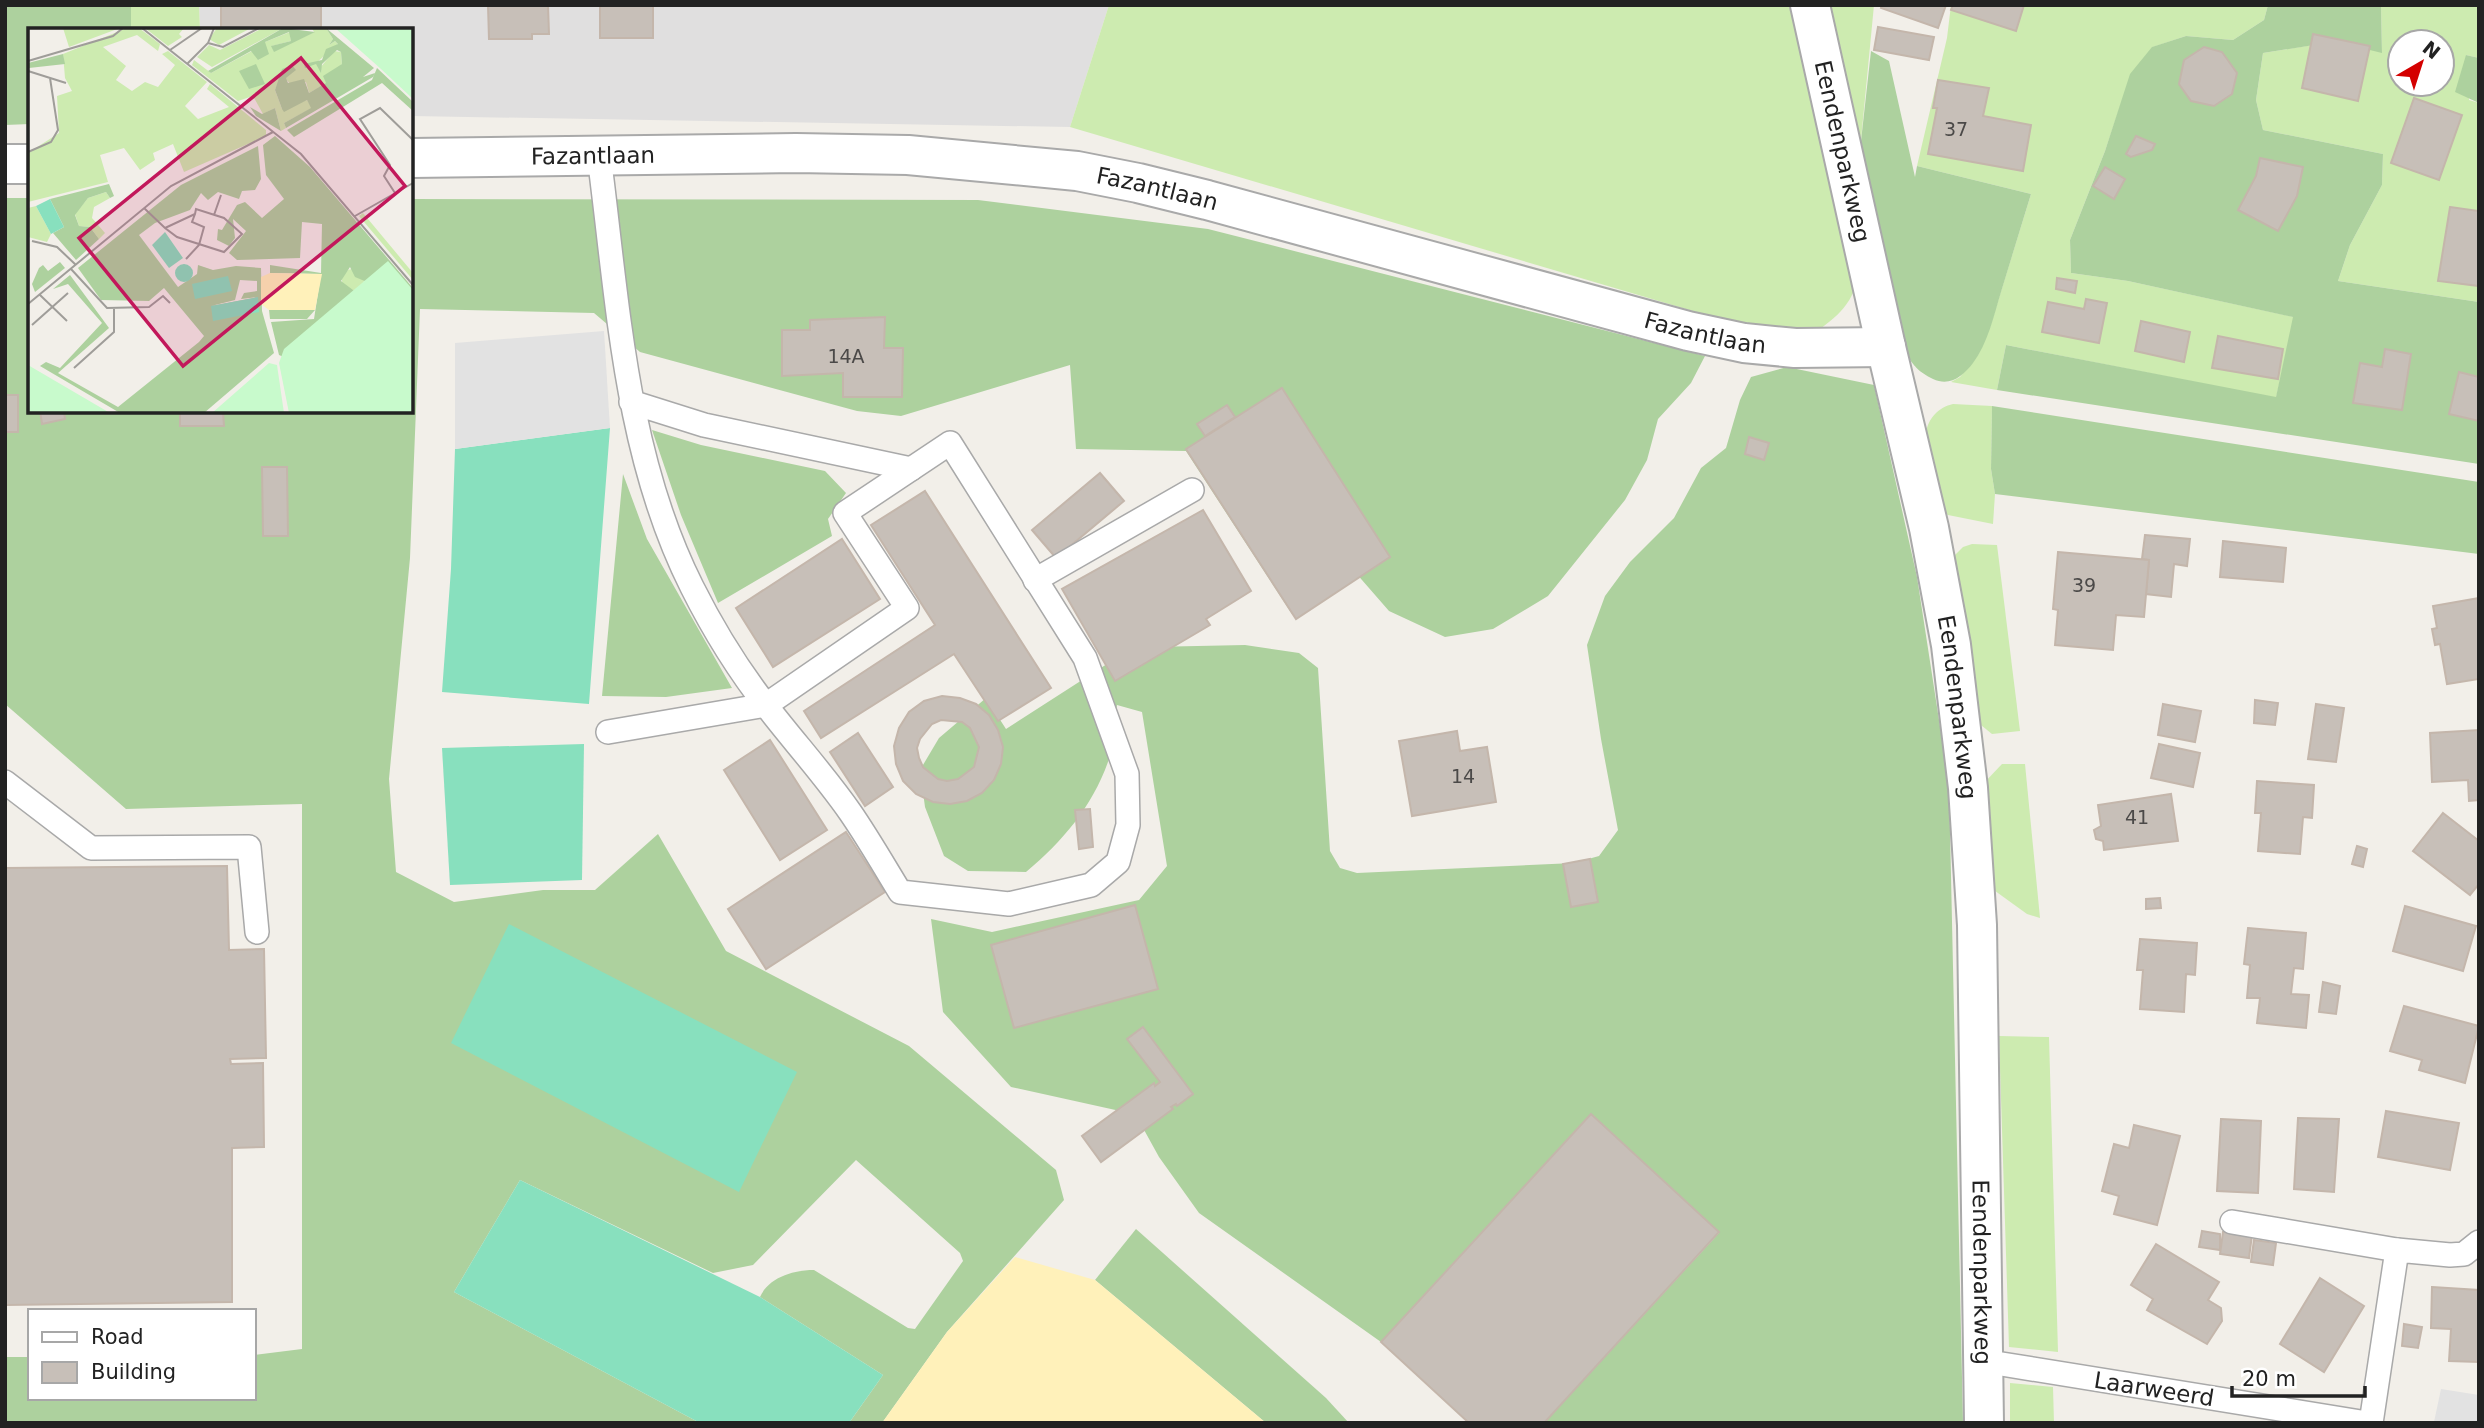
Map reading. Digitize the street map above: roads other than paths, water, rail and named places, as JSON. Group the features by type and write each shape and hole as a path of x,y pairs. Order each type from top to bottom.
{"street":[{"name":"Eendenparkweg","path":"1810,5 1929,528 1951,645 1968,788 1977,925 1984,1423"},
{"name":"Fazantlaan","path":"413,158 796,153 908,155 1077,171 1195,197 1396,253 1733,341 1795,348 1886,347"},
{"path":"5,164 28,164"}],"lane":[{"path":"599,156 631,402 647,470 667,532 692,587 718,634 765,705 850,811 900,892 1009,904 1091,885 1118,862 1128,825 1127,774 1085,658 950,443 845,513 907,608 765,705 608,732"},
{"path":"631,402 704,425 911,469"},
{"path":"1035,580 1192,490"},
{"path":"5,782 91,848 249,847 257,932"},
{"path":"2232,1222 2397,1250 2450,1255 2464,1254 2479,1242"},
{"name":"Laarweerd","path":"1983,1361 2369,1423 2397,1250"}]}
